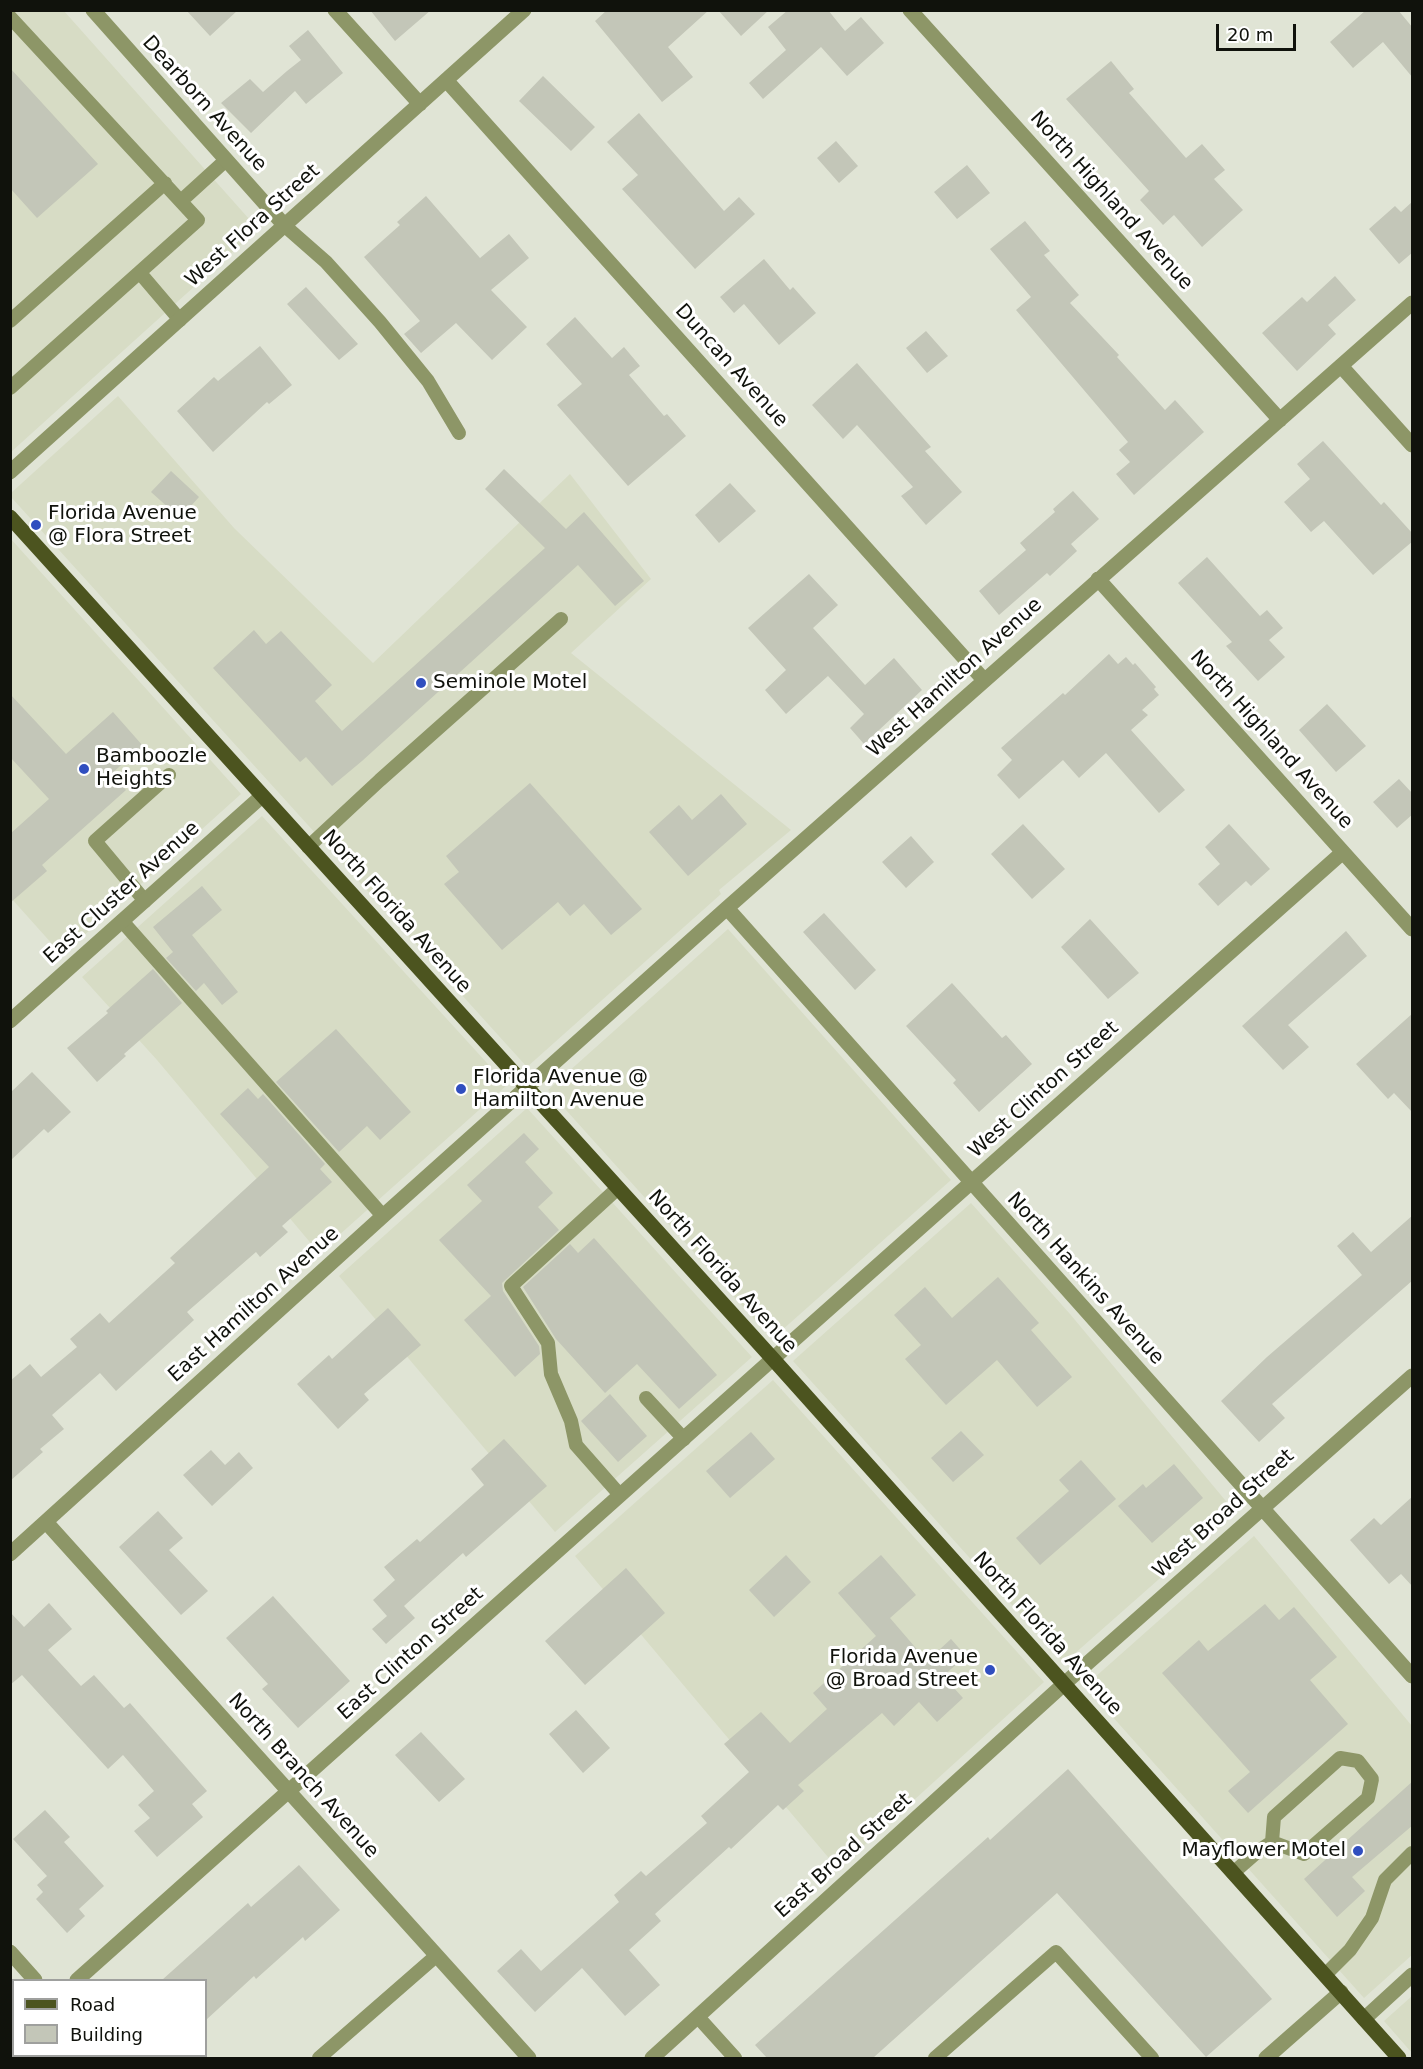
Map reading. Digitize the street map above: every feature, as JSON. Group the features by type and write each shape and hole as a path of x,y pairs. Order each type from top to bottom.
{"main road":[{"name":"North Florida Avenue","path":"10,517 527,1087 1399,2058"}],"street":[{"name":"Dearborn Avenue","path":"93,10 285,226"},
{"path":"335,10 420,104"},
{"name":"West Flora Street","path":"10,472 524,10"},
{"name":"North Highland Avenue","path":"910,10 1280,420"},
{"name":"Duncan Avenue","path":"446,80 984,680"},
{"name":"West Hamilton Avenue","path":"527,1087 1098,579 1413,303"},
{"path":"1341,366 1413,446"},
{"name":"North Highland Avenue","path":"1098,579 1413,929"},
{"name":"East Cluster Avenue","path":"10,1021 262,796"},
{"name":"West Clinton Street","path":"772,1359 1343,852"},
{"name":"North Hankins Avenue","path":"727,908 1413,1676"},
{"name":"East Hamilton Avenue","path":"10,1554 527,1087"},
{"name":"East Clinton Street","path":"78,1979 772,1359"},
{"name":"West Broad Street","path":"1064,1684 1413,1376"},
{"name":"North Branch Avenue","path":"46,1522 529,2058"},
{"name":"East Broad Street","path":"652,2058 1064,1684"},
{"path":"10,1952 34,1979"},
{"path":"1364,2019 1413,1976"},
{"path":"1266,2058 1341,1992"}],"lane":[{"path":"10,17 198,220 10,388"},
{"path":"181,201 226,160"},
{"path":"10,321 165,183"},
{"path":"285,226 326,262 380,322 428,381 459,433"},
{"path":"140,273 180,320"},
{"path":"308,847 561,619"},
{"path":"145,901 95,841 169,775"},
{"path":"122,921 383,1216"},
{"path":"618,1188 511,1286 548,1343 551,1374 571,1421 576,1445 620,1495"},
{"path":"646,1398 684,1439"},
{"path":"1233,1872 1272,1842 1274,1817 1340,1758 1358,1761 1372,1779 1368,1798 1304,1854 1272,1842"},
{"path":"1325,1975 1350,1950 1372,1918 1385,1880 1413,1853"},
{"path":"935,2058 1056,1952 1152,2058"},
{"path":"320,2058 435,1956"},
{"path":"698,2017 735,2058"}],"shaded area":[{"path":"11,11 64,11 258,229 11,452"},
{"path":"118,396 234,528 373,663 570,474 651,579 571,653 791,830 719,890 721,894 527,1067 11,497 11,493"},
{"path":"10,538 241,794 62,955 11,898"},
{"path":"262,816 507,1085 319,1253 157,1060 82,977"},
{"path":"728,929 951,1180 772,1339 548,1090"},
{"path":"527,1108 752,1357 555,1532 339,1276"},
{"path":"971,1203 1070,1314 1235,1512 1064,1663 793,1361"},
{"path":"773,1380 1044,1682 838,1869 575,1556"},
{"path":"1254,1536 1412,1726 1412,1955 1364,1998 1085,1686"},
{"path":"1412,1996 1412,2053 1384,2021"}],"building":[{"path":"186,10 238,10 210,36"},
{"path":"370,10 431,10 395,41"},
{"path":"607,10 709,10 668,47 693,77 662,102 595,21"},
{"path":"718,10 769,10 741,36"},
{"path":"788,10 828,10 845,31 861,17 884,43 847,76 821,47 763,99 749,83 786,50 768,27"},
{"path":"1366,10 1398,10 1413,28 1413,78 1383,42 1353,68 1330,42"},
{"path":"308,30 343,73 306,104 295,91 251,133 221,103 250,79 263,92 301,60 289,46"},
{"path":"1111,61 1134,89 1129,93 1186,158 1202,144 1225,170 1214,179 1243,210 1202,247 1174,215 1163,225 1140,200 1149,191 1066,99"},
{"path":"10,68 98,164 37,218 10,188"},
{"path":"543,76 595,127 571,151 519,101"},
{"path":"639,113 724,211 739,197 755,214 695,269 622,189 638,175 607,142"},
{"path":"836,141 858,166 839,183 817,158"},
{"path":"967,165 990,193 957,219 934,192"},
{"path":"426,196 480,258 509,234 529,258 491,290 527,327 492,360 456,323 421,353 404,334 420,321 364,257 400,225 397,222"},
{"path":"1413,201 1413,252 1399,264 1369,229 1395,206 1401,212"},
{"path":"1025,221 1050,251 1044,255 1079,295 1070,303 1119,355 1117,357 1165,410 1175,400 1204,432 1134,495 1116,474 1130,462 1119,450 1128,442 1016,310 1031,297 990,249"},
{"path":"764,259 790,290 793,287 816,313 779,345 744,304 734,313 720,297"},
{"path":"1335,276 1356,300 1328,325 1336,334 1297,371 1262,333 1302,297 1307,302"},
{"path":"306,287 358,344 339,360 287,304"},
{"path":"575,317 612,358 624,347 640,366 629,375 664,416 667,414 686,436 628,486 557,405 582,384 546,344"},
{"path":"926,331 948,356 927,373 906,348"},
{"path":"260,346 292,385 269,404 267,402 213,452 177,411 214,377 218,381"},
{"path":"857,363 931,447 925,451 962,492 926,525 901,496 913,487 857,425 843,439 812,405"},
{"path":"1323,441 1381,505 1384,502 1413,534 1413,541 1373,575 1324,521 1311,532 1284,502 1310,479 1297,464"},
{"path":"504,469 566,529 584,512 644,581 615,606 578,565 332,786 306,757 300,762 213,668 254,630 266,644 281,631 332,685 315,701 342,731 545,548 485,489"},
{"path":"171,471 199,497 180,518 151,492"},
{"path":"730,483 756,511 719,543 695,515"},
{"path":"1073,491 1099,519 1071,544 1077,551 1050,576 1047,573 999,615 979,591 1026,550 1020,543 1055,512 1053,509"},
{"path":"1207,557 1260,616 1267,610 1283,628 1269,640 1285,657 1258,681 1226,646 1232,642 1178,583"},
{"path":"809,574 838,605 813,628 865,685 894,658 922,690 864,744 850,728 864,714 828,676 786,714 765,690 786,670 748,628"},
{"path":"1109,654 1118,664 1126,657 1133,665 1135,663 1156,687 1154,689 1159,695 1142,710 1148,715 1131,730 1185,790 1159,813 1106,753 1079,778 1063,760 1019,799 997,775 1012,760 1001,748 1063,693 1065,695"},
{"path":"10,694 66,754 113,712 143,746 111,774 126,790 42,865 47,871 10,903 10,834 49,799 10,757"},
{"path":"1327,704 1366,746 1336,772 1299,730"},
{"path":"1399,779 1413,794 1413,814 1397,828 1373,802"},
{"path":"530,783 642,909 611,935 584,904 570,916 558,902 502,950 444,884 459,872 446,856"},
{"path":"721,794 747,824 688,876 649,832 679,805 692,820"},
{"path":"1023,824 1065,869 1032,899 991,854"},
{"path":"1229,824 1270,869 1251,886 1246,881 1218,906 1198,884 1220,864 1205,847"},
{"path":"911,836 934,862 906,888 882,862"},
{"path":"202,886 222,910 192,935 238,992 222,1005 204,983 196,991 166,958 173,952 153,927"},
{"path":"824,913 876,970 855,990 803,932"},
{"path":"1090,919 1139,973 1108,999 1061,947"},
{"path":"1346,931 1367,956 1288,1025 1309,1047 1283,1070 1242,1026"},
{"path":"153,969 182,1003 124,1054 126,1056 97,1082 67,1048 108,1013 106,1011"},
{"path":"952,983 1002,1038 1006,1035 1032,1064 979,1112 953,1083 956,1080 906,1026"},
{"path":"1413,1013 1413,1113 1394,1093 1388,1099 1356,1064"},
{"path":"336,1029 411,1112 380,1140 367,1126 339,1152 276,1082"},
{"path":"32,1072 71,1112 48,1133 44,1129 10,1161 10,1093"},
{"path":"248,1088 258,1099 263,1094 325,1164 320,1169 332,1182 282,1226 288,1232 260,1257 256,1252 187,1312 194,1320 116,1391 100,1373 52,1415 64,1429 40,1449 43,1452 10,1481 10,1381 30,1364 41,1377 77,1347 70,1339 100,1313 109,1323 175,1263 170,1258 269,1167 220,1114"},
{"path":"524,1133 539,1149 525,1162 553,1193 538,1207 559,1230 502,1283 503,1291 539,1346 540,1354 515,1377 464,1320 491,1296 439,1240 482,1201 467,1185"},
{"path":"1413,1215 1413,1280 1272,1404 1285,1418 1259,1442 1221,1401 1267,1357 1362,1275 1337,1246 1353,1232 1371,1252"},
{"path":"594,1238 717,1375 679,1409 637,1364 605,1393 556,1339 523,1287 570,1244 578,1253"},
{"path":"998,1277 1039,1323 1031,1330 1072,1377 1037,1407 997,1360 946,1405 905,1359 921,1345 894,1315 925,1287 952,1318"},
{"path":"388,1308 421,1345 364,1394 369,1400 338,1429 297,1384 329,1355 332,1359"},
{"path":"610,1394 647,1436 618,1462 581,1421"},
{"path":"961,1431 984,1455 953,1482 931,1458"},
{"path":"751,1432 775,1459 730,1498 706,1471"},
{"path":"504,1439 547,1486 466,1557 463,1553 404,1606 415,1618 386,1644 372,1629 387,1616 373,1600 395,1580 384,1567 417,1539 420,1542 484,1485 471,1469"},
{"path":"211,1450 225,1465 239,1452 253,1468 212,1506 183,1475"},
{"path":"1081,1460 1116,1499 1040,1565 1016,1538 1069,1491 1059,1480"},
{"path":"1174,1464 1203,1498 1152,1543 1118,1506 1143,1484 1146,1488"},
{"path":"1413,1496 1413,1587 1401,1574 1389,1584 1350,1540 1374,1518 1381,1525"},
{"path":"158,1511 183,1538 169,1550 208,1591 181,1615 119,1547"},
{"path":"786,1555 811,1582 774,1617 749,1590"},
{"path":"881,1555 916,1595 890,1618 927,1661 951,1639 966,1656 943,1676 963,1698 937,1722 919,1702 894,1726 882,1713 798,1785 804,1791 783,1810 778,1805 655,1914 661,1921 629,1950 660,1985 625,2016 582,1968 535,2012 497,1971 521,1949 541,1971 619,1902 614,1895 641,1871 646,1876 707,1823 701,1816 749,1772 724,1744 761,1712 790,1743 827,1709 813,1693 876,1636 838,1593"},
{"path":"626,1568 665,1613 585,1685 545,1641"},
{"path":"273,1596 350,1681 298,1728 262,1689 268,1684 226,1638"},
{"path":"49,1603 72,1629 48,1650 81,1686 94,1675 124,1708 130,1703 207,1791 192,1804 203,1817 157,1857 134,1831 150,1818 138,1805 154,1791 123,1755 108,1769 22,1675 10,1685 10,1612 24,1627"},
{"path":"1265,1604 1279,1620 1294,1607 1337,1657 1310,1680 1348,1724 1248,1813 1228,1791 1250,1772 1162,1673 1199,1640 1208,1651"},
{"path":"576,1710 610,1748 583,1773 549,1734"},
{"path":"421,1732 465,1779 439,1802 395,1755"},
{"path":"1068,1769 1272,1999 1206,2057 1057,1893 873,2058 767,2058 755,2045 988,1837 990,1840"},
{"name":"Mayflower Motel","path":"1413,1781 1413,1825 1352,1877 1365,1891 1337,1917 1304,1879"},
{"path":"45,1810 70,1837 64,1842 104,1886 79,1909 85,1916 67,1933 36,1899 43,1892 37,1885 47,1876 13,1839"},
{"path":"299,1865 340,1910 305,1941 303,1937 256,1979 254,1976 207,2019 207,1979 163,1979 248,1903 251,1907"}],"place":[{"name":"Florida Avenue @ Flora Street","path":"36,525"},
{"name":"Seminole Motel","path":"421,683"},
{"name":"Bamboozle Heights","path":"84,769"},
{"name":"Florida Avenue @ Hamilton Avenue","path":"461,1089"},
{"name":"Florida Avenue @ Broad Street","path":"990,1670"},
{"name":"Mayflower Motel","path":"1358,1851"}]}
